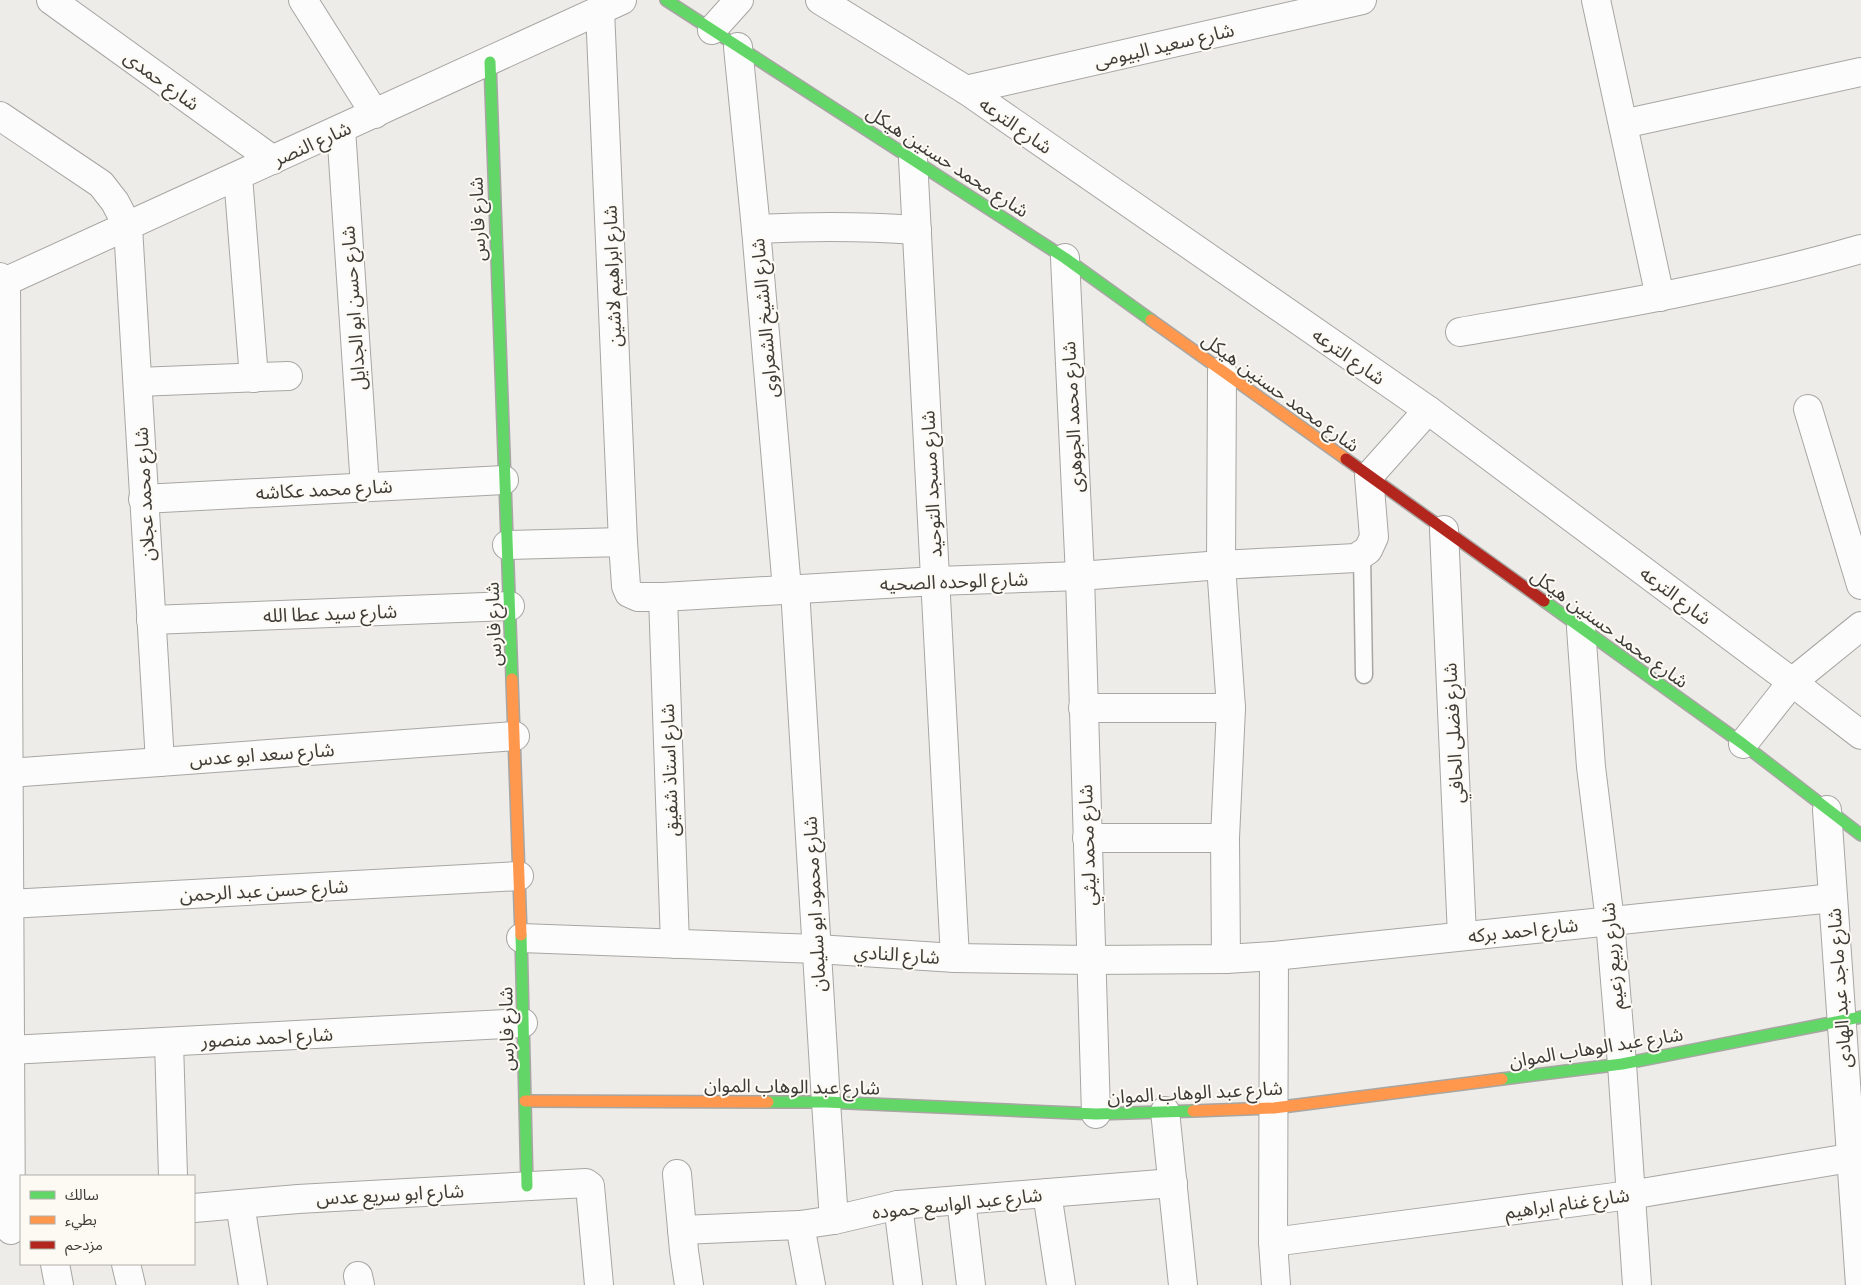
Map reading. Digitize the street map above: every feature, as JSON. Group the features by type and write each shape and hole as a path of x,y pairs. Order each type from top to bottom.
{"street":[{"name":"شارع حمدى","path":"52,0 273,160"},
{"path":"303,0 375,114"},
{"name":"شارع محمد حسنين هيكل","path":"666,0 1065,258 1743,744 1861,835"},
{"path":"712,30 739,0"},
{"name":"شارع الترعه","path":"820,0 966,90 1428,410 1861,735"},
{"name":"شارع سعيد البيومى","path":"966,90 1362,0"},
{"path":"1596,0 1660,297"},
{"name":"شارع النصر","path":"2,281 128,227 611,5"},
{"name":"شارع ابراهيم لاشين","path":"611,5 624,542"},
{"name":"شارع الشيخ الشعراوى","path":"738,47 791,589"},
{"name":"شارع فارس","path":"490,62 522,938 526,1186"},
{"path":"1622,124 1861,72"},
{"path":"0,116 101,184 115,202 128,227"},
{"name":"شارع حسن ابو الجدايل","path":"341,129 365,487"},
{"name":"شارع مسجد التوحيد","path":"913,159 954,958"},
{"path":"238,176 254,378"},
{"path":"756,229 863,226 917,230"},
{"name":"شارع محمد عجلان","path":"128,227 160,762"},
{"path":"1460,332 1660,297 1858,256"},
{"name":"شارع محمد الجوهرى","path":"1065,258 1080,576"},
{"path":"2,281 8,773 4,808 10,904 5,981 10,1050 11,1231"},
{"path":"1222,371 1221,565 1231,708 1225,838 1226,959"},
{"path":"138,382 288,376"},
{"path":"1808,408 1861,585"},
{"path":"1362,555 1372,544 1374,536 1369,476 1428,410"},
{"name":"شارع محمد عكاشه","path":"143,499 504,480"},
{"name":"شارع فضلى الحافي","path":"1444,530 1462,936"},
{"path":"507,544 624,542"},
{"name":"شارع الوحده الصحيه","path":"624,542 626,586 629,593 638,597 936,581 1080,576 1221,565 1356,558 1362,555"},
{"name":"شارع محمد ليثي","path":"1080,576 1096,1114"},
{"name":"شارع محمود ابو سليمان","path":"791,589 834,1220"},
{"name":"شارع استاذ شفيق","path":"663,597 675,944"},
{"name":"شارع سيد عطا الله","path":"151,620 510,606"},
{"path":"1743,744 1792,682 1861,626"},
{"name":"شارع ربيع زعيم","path":"1581,628 1591,766 1610,921 1637,1285"},
{"path":"1083,708 1231,708"},
{"name":"شارع سعد ابو عدس","path":"8,773 514,736"},
{"name":"شارع ماجد عبد الهادى","path":"1827,810 1833,898 1851,1019 1860,1285"},
{"path":"1087,838 1225,838"},
{"name":"شارع حسن عبد الرحمن","path":"10,904 519,876"},
{"name":"شارع احمد بركه","path":"1274,956 1833,898"},
{"name":"شارع النادي","path":"522,938 817,949 954,958 1091,960 1226,959 1274,956"},
{"path":"1274,956 1273,1242 1276,1285"},
{"name":"شارع عبد الوهاب الموان","path":"525,1101 826,1102 1096,1114 1274,1108 1622,1064 1851,1019"},
{"name":"شارع احمد منصور","path":"10,1050 523,1023"},
{"path":"169,1042 173,1175"},
{"path":"1166,1111 1183,1285"},
{"name":"شارع غنام ابراهيم","path":"1273,1242 1630,1195 1856,1157"},
{"path":"677,1174 689,1285"},
{"name":"شارع ابو سريع عدس","path":"195,1208 586,1183 590,1186 599,1285"},
{"name":"شارع عبد الواسع حموده","path":"682,1230 800,1225 834,1220 898,1205 1173,1183"},
{"path":"1047,1193 1061,1285"},
{"path":"961,1200 972,1285"},
{"path":"240,1204 253,1285"},
{"path":"898,1205 908,1285"},
{"path":"800,1225 811,1285"},
{"path":"55,1265 59,1285"},
{"path":"126,1265 131,1285"}],"lane":[{"path":"1362,555 1364,675"}],"traffic: fast":[{"path":"666,0 1065,258 1151,320"},
{"path":"490,62 512,679"},
{"path":"1544,601 1743,744 1861,835"},
{"path":"521,935 527,1186"},
{"path":"1502,1079 1622,1064 1861,1017"},
{"path":"768,1102 826,1102 1096,1114 1193,1111"}],"traffic: slow":[{"path":"1151,320 1346,459"},
{"path":"512,679 521,935"},
{"path":"1193,1111 1274,1108 1502,1079"},
{"path":"525,1101 768,1102"}],"traffic: jam":[{"path":"1346,459 1544,601"}]}
